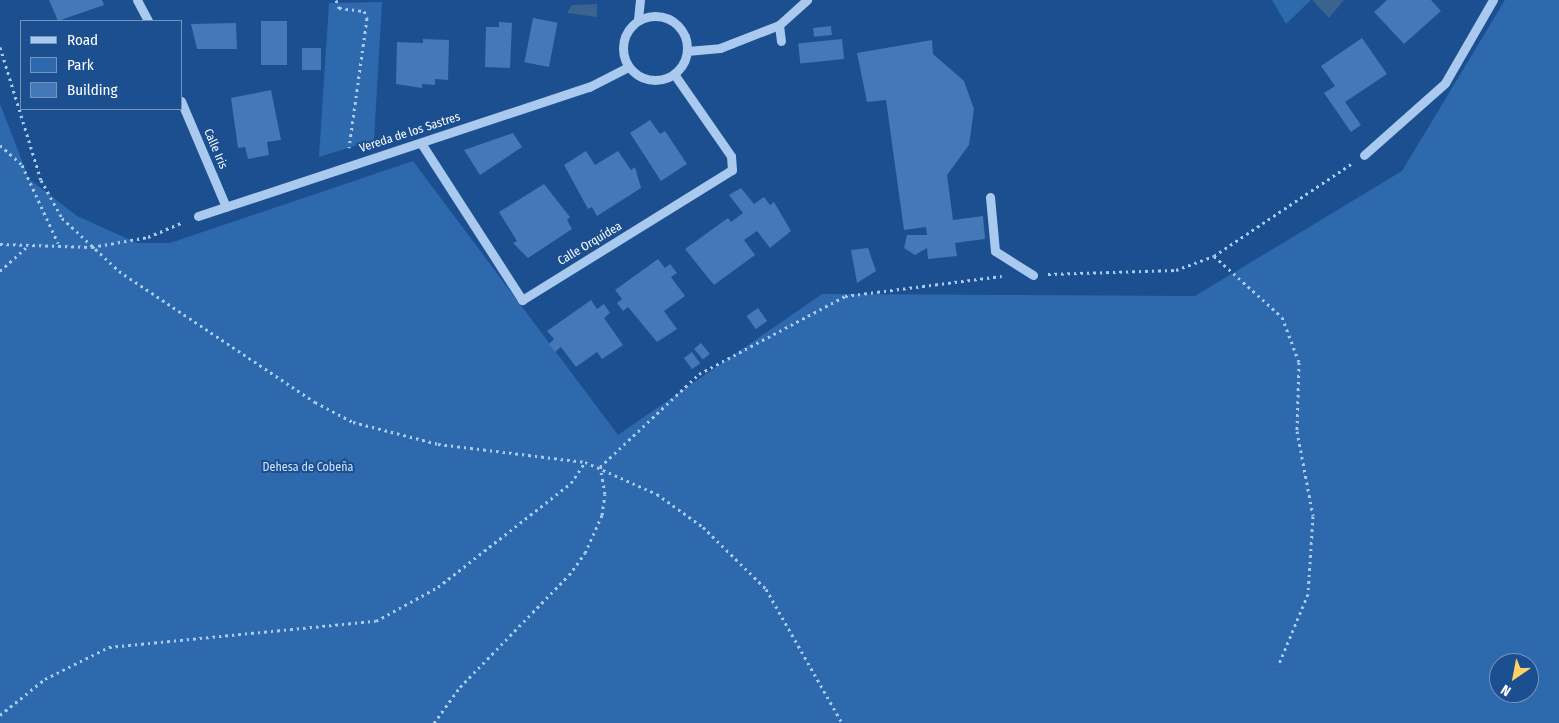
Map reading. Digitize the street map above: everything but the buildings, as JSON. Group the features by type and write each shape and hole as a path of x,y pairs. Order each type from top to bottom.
{"street":[{"path":"137,0 147,20"},
{"path":"638,19 640,0"},
{"path":"687,52 720,48 779,25 806,0"},
{"path":"1364,155 1445,83 1493,0"},
{"path":"658,15 676,23 687,52 674,74 650,80 628,67 622,47 629,26 638,19 658,15"},
{"path":"779,25 781,41"},
{"name":"Vereda de los Sastres","path":"198,216 589,87 628,67"},
{"name":"Calle Orquídea","path":"421,143 522,300 732,170 731,156 674,74"},
{"name":"Calle Iris","path":"182,103 226,207"},
{"path":"990,197 995,251 1033,275"}],"path":[{"path":"336,0 338,8 364,11 367,18 346,166"},
{"path":"0,47 42,180 62,218 120,271 307,397 353,422 438,444 585,462 600,466 657,494 703,527 766,589 842,723"},
{"path":"0,145 22,165 58,244"},
{"path":"600,466 699,374 845,296 970,277 1176,270 1214,256 1364,155"},
{"path":"0,244 58,244 92,247 148,237 198,216"},
{"path":"0,271 29,245"},
{"path":"1214,256 1282,317 1299,362 1297,431 1313,516 1308,594 1278,666"},
{"path":"0,715 45,679 109,647 376,621 438,586 571,483 585,462"},
{"path":"434,723 460,687 570,575 585,554 602,515 605,494 600,466"}],"green space":[{"path":"1272,0 1311,0 1286,24"},
{"name":"Dehesa de Cobeña","path":"1505,0 1559,0 1559,723 0,723 0,104 29,179 77,216 137,243 170,243 413,161 618,435 822,294 1195,296 1402,171"},
{"path":"382,2 374,140 319,157 329,3"}],"shaded area":[{"path":"1314,0 1344,0 1329,18 1313,1"},
{"path":"597,4 597,17 567,13 572,5"}]}
